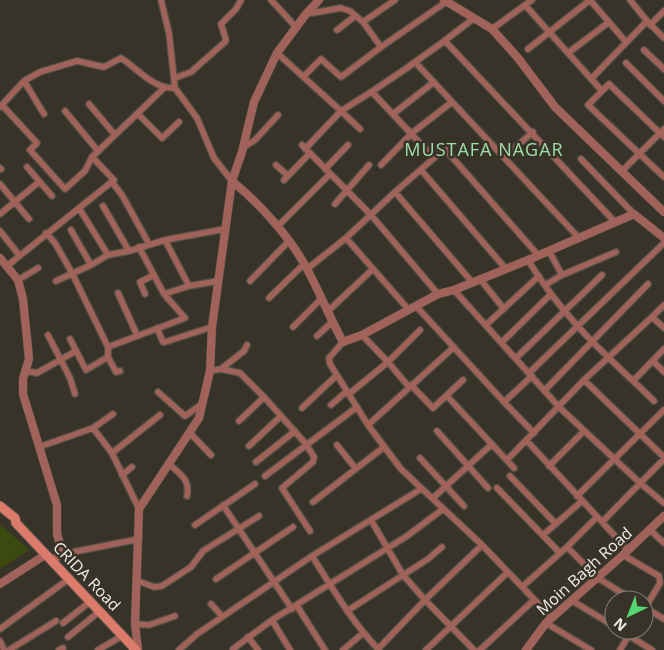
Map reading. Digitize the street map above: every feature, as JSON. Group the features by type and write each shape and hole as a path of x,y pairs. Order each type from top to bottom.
{"main road":[{"name":"CRIDA Road","path":"0,506 14,518 16,523 137,650"},
{"name":"CRIDA Road","path":"0,513 11,522 16,523"}],"street":[{"path":"161,0 169,33 175,88 197,118 214,158 232,181 278,226 306,266 343,342"},
{"path":"175,78 191,72 225,42 221,24 236,9 241,0"},
{"path":"271,0 296,27"},
{"path":"139,509 199,418 210,371 212,327 232,181 244,147 254,102 277,53 319,0"},
{"path":"362,22 395,0"},
{"path":"492,29 532,0"},
{"path":"528,49 590,0 626,42"},
{"path":"630,0 664,38"},
{"path":"304,76 321,59 341,78 381,46 445,1 492,29 518,58 555,107 664,212"},
{"path":"525,5 602,91"},
{"path":"306,14 342,8 350,10 381,46"},
{"path":"590,79 626,42 664,11"},
{"path":"337,30 355,16"},
{"path":"276,165 286,178 306,149 341,111 372,92 445,41 473,18"},
{"path":"568,53 609,22"},
{"path":"445,41 533,132 614,221"},
{"path":"644,50 664,69"},
{"path":"277,53 360,129"},
{"path":"164,88 92,157 85,171 65,189 30,150 37,143 1,106 24,81 40,72 80,61 104,67 119,58 123,58 142,75 164,88 175,88"},
{"path":"415,62 579,238"},
{"path":"626,63 664,101"},
{"path":"24,81 44,114"},
{"path":"393,114 434,82"},
{"path":"622,171 640,154 663,133 609,84 588,105 640,154 664,177"},
{"path":"372,92 434,158"},
{"path":"381,165 412,133 452,102"},
{"path":"89,104 116,135"},
{"path":"65,111 98,151"},
{"path":"138,114 162,138 179,122"},
{"path":"244,147 255,140 278,115"},
{"path":"504,157 533,132"},
{"path":"278,226 328,172 348,145"},
{"path":"306,149 370,215 438,294"},
{"path":"270,298 306,266 346,238 445,149 538,254"},
{"path":"92,157 114,180 112,182 122,195 149,244"},
{"path":"581,159 634,214 664,238"},
{"path":"335,204 369,165"},
{"path":"27,167 52,196"},
{"path":"421,170 506,269"},
{"path":"0,214 39,182"},
{"path":"7,266 112,182"},
{"path":"0,184 29,219"},
{"path":"396,192 504,309"},
{"path":"104,206 129,251"},
{"path":"79,208 108,255"},
{"path":"591,650 549,620 522,586 482,545 401,469 368,425 330,364 329,358 343,342 362,335 438,294 454,290 506,269 634,214"},
{"path":"56,281 92,265 108,255 165,240 225,229"},
{"path":"71,230 92,265"},
{"path":"0,231 19,255"},
{"path":"46,233 55,243 72,273 108,347 108,357 116,372 120,371"},
{"path":"346,238 373,270 454,347 534,432"},
{"path":"165,240 189,286"},
{"path":"250,281 288,242"},
{"path":"504,402 578,326 664,243"},
{"path":"108,347 185,318 164,294 139,247"},
{"path":"549,251 562,275"},
{"path":"545,285 562,275 616,252"},
{"path":"0,258 18,280 23,299 29,359 23,379 23,394 57,505 57,534 63,554"},
{"path":"528,260 551,294 592,342 654,401"},
{"path":"18,280 38,268"},
{"path":"327,312 373,270"},
{"path":"145,294 140,282 154,274"},
{"path":"516,358 602,275"},
{"path":"486,325 538,276"},
{"path":"164,294 189,286 218,281"},
{"path":"544,390 648,284"},
{"path":"454,290 559,407 640,484 664,503"},
{"path":"118,293 137,335"},
{"path":"502,342 551,294"},
{"path":"293,327 321,299"},
{"path":"507,460 584,380 664,305"},
{"path":"652,317 664,328"},
{"path":"317,336 332,322"},
{"path":"157,328 163,342 165,342 212,327"},
{"path":"331,405 388,362 420,330"},
{"path":"48,335 70,378 75,394"},
{"path":"362,335 433,408 463,380"},
{"path":"70,339 86,370 108,357"},
{"path":"221,370 244,351 247,345"},
{"path":"368,425 454,347"},
{"path":"634,380 664,349"},
{"path":"26,371 37,373 76,351"},
{"path":"653,361 664,372"},
{"path":"210,371 221,370 240,373 306,444 314,457 313,462 282,488 310,531"},
{"path":"302,408 338,375"},
{"path":"522,586 640,484 664,458 584,380"},
{"path":"158,392 185,416 202,404"},
{"path":"447,396 514,468"},
{"path":"239,421 264,397"},
{"path":"265,476 357,407"},
{"path":"543,535 556,524 614,459 664,410"},
{"path":"39,447 93,428 113,414"},
{"path":"112,452 160,415"},
{"path":"249,446 281,416"},
{"path":"93,428 112,452 139,509 138,581 135,624 137,650"},
{"path":"256,462 294,431"},
{"path":"437,431 488,488"},
{"path":"549,466 584,431"},
{"path":"190,433 211,455"},
{"path":"527,441 599,519 625,553 659,576 660,583 654,593"},
{"path":"433,498 492,444"},
{"path":"337,445 356,469"},
{"path":"313,502 384,447"},
{"path":"420,458 464,506"},
{"path":"169,464 186,480 189,486 187,496"},
{"path":"122,474 132,467"},
{"path":"510,476 556,524"},
{"path":"195,525 255,484"},
{"path":"497,488 560,553"},
{"path":"179,650 222,616 312,556 422,489"},
{"path":"223,505 274,582 325,650"},
{"path":"233,649 272,620 407,536 443,509"},
{"path":"138,581 154,587 162,586 191,567 203,551 259,516"},
{"name":"Moin Bagh Road","path":"527,649 549,620 598,578 664,516"},
{"path":"371,520 403,575 424,600 474,650"},
{"path":"216,579 293,527"},
{"path":"650,530 664,543"},
{"path":"0,584 49,557 139,539"},
{"path":"312,556 347,611 378,650 424,600 482,545"},
{"path":"347,611 428,559 442,547"},
{"path":"567,547 598,578 617,590"},
{"path":"426,650 508,572"},
{"path":"0,629 70,578"},
{"path":"62,623 91,600"},
{"path":"480,650 534,600"},
{"path":"571,600 604,620"},
{"path":"211,604 222,616"},
{"path":"68,636 100,610"},
{"path":"135,624 149,625 175,616"},
{"path":"272,620 290,650"},
{"path":"9,650 56,621"},
{"path":"343,650 363,633"},
{"path":"98,650 122,636"},
{"path":"248,637 258,650"},
{"path":"640,640 652,650"},
{"path":"0,641 4,650"}],"green space":[{"path":"0,524 29,550 0,569"}],"district":[{"name":"MUSTAFA NAGAR","path":"484,150"}]}
